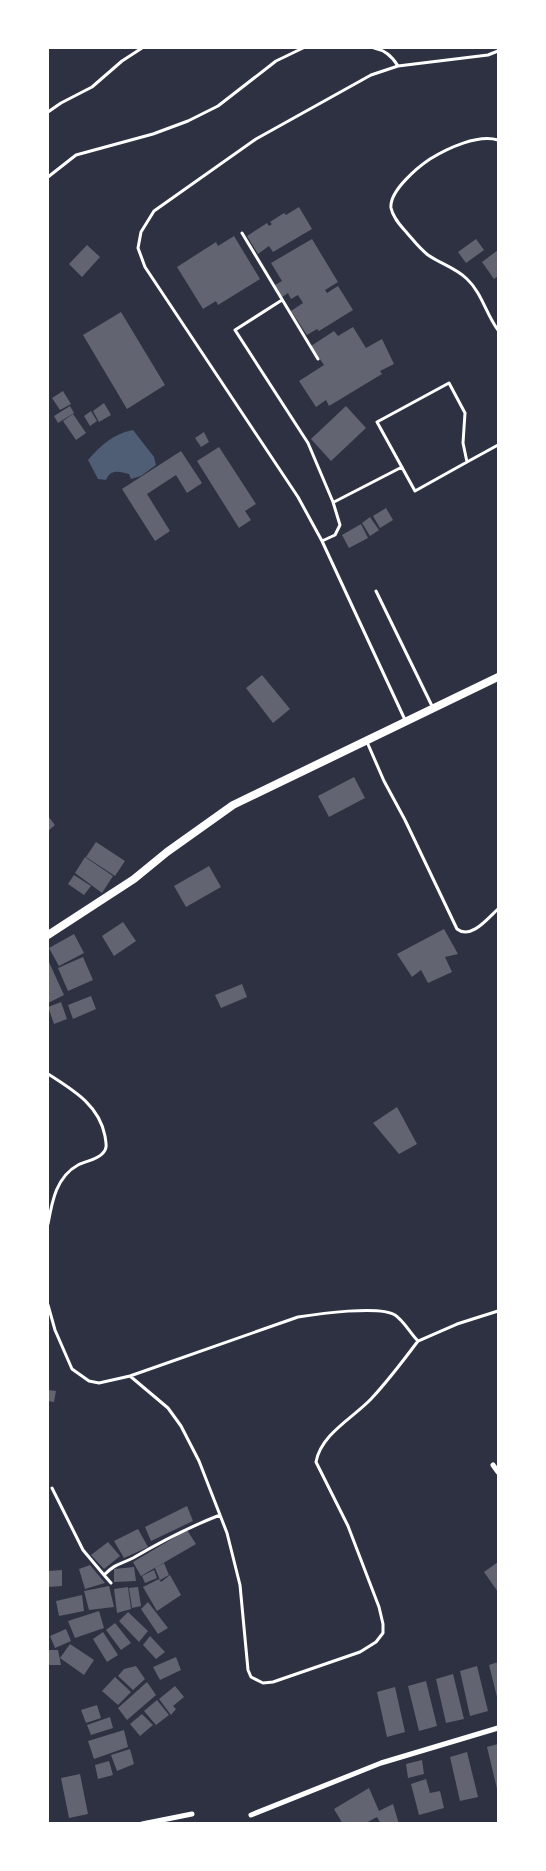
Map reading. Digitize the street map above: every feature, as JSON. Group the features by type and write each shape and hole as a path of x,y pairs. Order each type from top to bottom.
{"street":[{"path":"48,936 134,880 174,847 233,805 367,742 498,677"},
{"path":"493,1465 498,1472"},
{"path":"251,1815 381,1763 498,1728"},
{"path":"142,1824 192,1814"}],"lane":[{"path":"48,112 92,87 122,61 142,48"},
{"path":"48,177 76,155 153,134 188,121 218,106 276,61 303,48"},
{"path":"374,48 381,49 393,58 398,66"},
{"path":"406,722 322,541 298,496 145,267 138,248 141,232 154,211 256,139 371,75 398,66 488,56 498,52"},
{"path":"498,140 474,141 437,155 408,178 394,193 391,206 396,220 422,250 461,273 468,280 479,294 498,330"},
{"path":"242,233 318,359"},
{"path":"282,300 235,330 308,443 333,502 340,525 335,535 322,541"},
{"path":"467,462 463,443 465,413 448,383 377,422 415,491 498,445"},
{"path":"333,502 402,467"},
{"path":"376,591 434,709"},
{"path":"367,742 456,929 461,932 475,929 498,909"},
{"path":"48,1074 90,1105 103,1124 107,1146 104,1153 75,1167 60,1182 54,1196 48,1224"},
{"path":"48,1305 55,1330 72,1369 89,1381 99,1383 130,1376 298,1317 318,1314 386,1311 397,1316 418,1341"},
{"path":"130,1376 168,1408 181,1426 199,1461 227,1533 240,1585 250,1677 264,1683 273,1682 360,1652 376,1642 383,1633 379,1607 348,1526 316,1462 320,1448 327,1438 371,1399 418,1341 457,1324 498,1311"},
{"path":"52,1488 83,1550 111,1584"},
{"path":"104,1576 112,1567 179,1532 220,1515"}],"water":[{"path":"133,430 154,457 156,465 141,476 131,479 129,474 112,472 106,480 98,479 88,460 108,441 119,434"}],"building":[{"path":"299,207 312,229 273,252 269,246 258,254 247,236 267,223 269,226 272,224 270,222 284,213 286,215"},
{"path":"234,236 260,279 218,305 216,301 203,309 177,267 216,242 218,246"},
{"path":"312,239 338,282 325,290 327,293 338,286 353,310 319,331 317,329 307,335 291,311 303,303 298,295 291,299 288,293 282,297 275,285 282,281 271,263"},
{"path":"476,239 484,250 466,263 458,252"},
{"path":"87,245 100,257 82,277 69,264"},
{"path":"498,250 498,276 494,279 482,262"},
{"path":"121,312 165,385 127,409 83,335"},
{"path":"353,327 366,348 382,339 394,364 380,371 382,374 329,406 326,400 316,407 299,381 324,365 311,346 334,331 338,336"},
{"path":"63,391 71,404 60,410 52,398"},
{"path":"104,403 111,415 99,422 93,411"},
{"path":"70,406 74,413 58,423 54,416"},
{"path":"346,406 366,428 331,461 311,439"},
{"path":"91,411 97,421 90,426 84,416"},
{"path":"73,414 86,433 76,440 63,421"},
{"path":"204,432 209,442 201,447 195,438"},
{"path":"219,447 256,504 245,511 251,520 239,528 197,461"},
{"path":"181,451 202,483 187,493 176,475 147,494 170,531 155,541 122,489"},
{"path":"386,508 393,520 380,528 373,516"},
{"path":"370,517 379,530 370,536 362,523"},
{"path":"361,524 368,538 349,548 342,535"},
{"path":"262,675 290,709 273,723 246,688"},
{"path":"354,777 365,798 329,817 318,796"},
{"path":"48,816 55,825 48,831"},
{"path":"96,842 125,861 115,876 86,857"},
{"path":"85,857 113,876 102,893 75,873"},
{"path":"209,866 221,887 186,907 174,886"},
{"path":"74,875 91,886 84,895 68,884"},
{"path":"123,922 136,941 114,956 102,936"},
{"path":"444,929 458,954 445,957 452,972 428,983 421,970 412,977 397,954"},
{"path":"74,934 84,953 59,966 49,948"},
{"path":"83,957 93,980 68,991 58,968"},
{"path":"48,960 64,995 48,1003"},
{"path":"242,984 247,997 221,1008 215,995"},
{"path":"91,996 96,1009 73,1019 68,1005"},
{"path":"61,1002 67,1019 54,1024 48,1007"},
{"path":"397,1107 417,1144 399,1154 373,1123"},
{"path":"48,1390 56,1391 54,1402 48,1401"},
{"path":"187,1506 193,1521 151,1541 145,1527"},
{"path":"138,1529 148,1547 124,1558 114,1541"},
{"path":"187,1530 196,1544 141,1576 133,1562"},
{"path":"108,1542 120,1556 104,1569 91,1555"},
{"path":"498,1562 498,1592 484,1572"},
{"path":"164,1563 169,1575 160,1580 155,1568"},
{"path":"90,1565 105,1583 85,1589 79,1569"},
{"path":"134,1567 136,1581 114,1582 114,1569"},
{"path":"62,1570 62,1586 48,1587 48,1571"},
{"path":"154,1570 157,1578 145,1583 142,1576"},
{"path":"170,1575 181,1595 157,1611 143,1587 159,1579 161,1582"},
{"path":"109,1586 114,1607 89,1610 84,1591"},
{"path":"128,1587 131,1609 117,1613 114,1589"},
{"path":"138,1587 141,1606 132,1608 129,1588"},
{"path":"82,1595 84,1611 59,1616 56,1601"},
{"path":"148,1602 168,1628 158,1634 141,1609"},
{"path":"99,1611 104,1628 75,1638 68,1621"},
{"path":"128,1612 148,1631 139,1642 119,1621"},
{"path":"115,1623 131,1643 121,1650 106,1630"},
{"path":"66,1629 71,1641 55,1648 50,1636"},
{"path":"103,1632 118,1655 107,1662 93,1639"},
{"path":"150,1636 165,1652 156,1659 143,1645"},
{"path":"70,1644 94,1660 84,1675 60,1658"},
{"path":"48,1650 58,1650 61,1665 48,1665"},
{"path":"176,1657 181,1670 160,1680 153,1667"},
{"path":"498,1662 498,1701 489,1665"},
{"path":"136,1666 145,1679 133,1690 118,1676 124,1669"},
{"path":"477,1666 488,1711 470,1716 460,1671"},
{"path":"453,1674 464,1719 446,1723 436,1679"},
{"path":"115,1677 131,1692 118,1705 102,1691"},
{"path":"426,1681 437,1726 419,1731 408,1686"},
{"path":"147,1682 156,1695 127,1720 118,1708"},
{"path":"175,1686 184,1697 173,1706 176,1709 171,1715 159,1699"},
{"path":"395,1687 405,1732 387,1737 377,1692"},
{"path":"157,1700 169,1715 156,1725 144,1711"},
{"path":"97,1705 101,1718 86,1723 81,1710"},
{"path":"142,1714 153,1725 140,1736 130,1724"},
{"path":"110,1717 113,1728 91,1735 87,1725"},
{"path":"124,1730 128,1747 94,1759 88,1741"},
{"path":"498,1744 498,1793 487,1747"},
{"path":"130,1749 134,1764 117,1771 111,1755"},
{"path":"467,1752 478,1797 460,1801 450,1757"},
{"path":"422,1760 424,1774 408,1778 406,1764"},
{"path":"109,1761 113,1775 98,1779 95,1765"},
{"path":"80,1774 88,1814 69,1818 61,1778"},
{"path":"426,1779 430,1793 440,1791 444,1808 419,1815 411,1784"},
{"path":"369,1788 379,1811 393,1804 399,1824 381,1824 377,1817 364,1824 343,1824 334,1809"}]}
